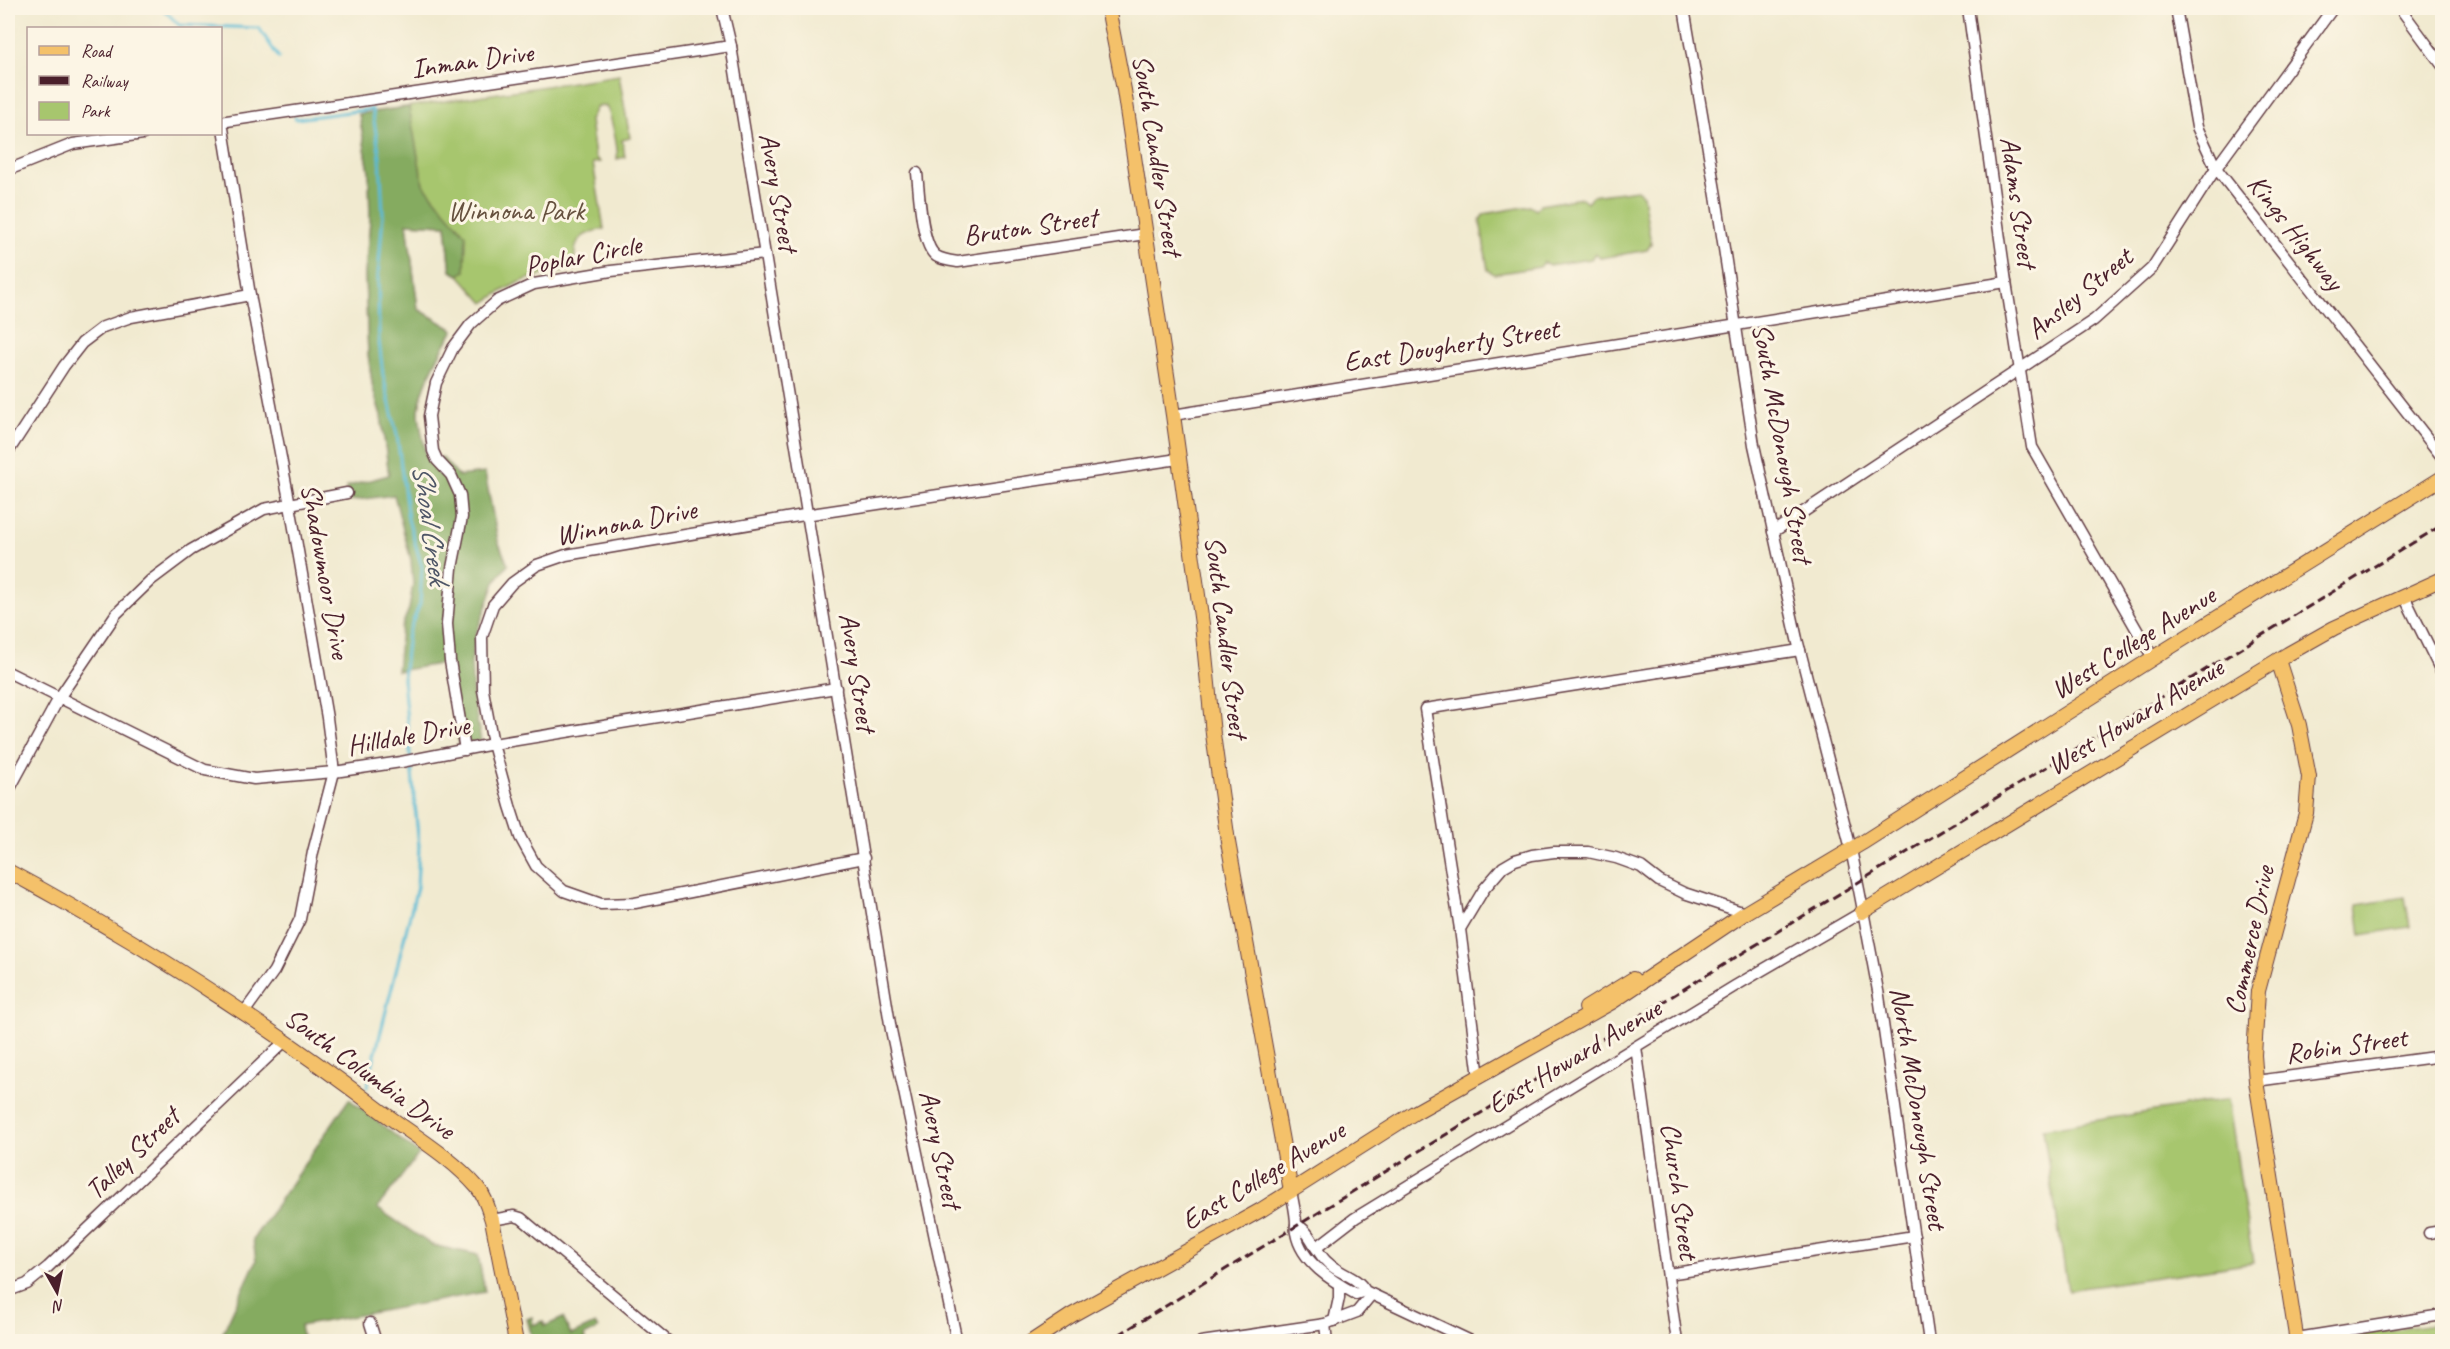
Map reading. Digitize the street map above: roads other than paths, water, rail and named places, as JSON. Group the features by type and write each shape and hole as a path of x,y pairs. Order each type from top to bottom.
{"main road":[{"name":"South Candler Street","path":"1108,8 1125,90 1173,415 1228,842 1291,1191"},
{"name":"West College Avenue","path":"1851,849 2442,478"},
{"name":"West Howard Avenue","path":"1862,912 2278,660 2334,628 2442,579"},
{"name":"Commerce Drive","path":"2278,660 2299,724 2309,777 2306,813 2259,991 2254,1055 2256,1082 2297,1340"},
{"name":"East College Avenue","path":"1031,1341 1072,1315 1261,1210 1414,1113 1522,1052 1612,989 1683,953 1851,849"},
{"name":"South Columbia Drive","path":"8,871 120,933 285,1041 448,1161 477,1187 486,1202 492,1220"},
{"path":"492,1220 516,1341"}],"street":[{"name":"Avery Street","path":"722,8 731,46 891,1030 957,1341"},
{"name":"South McDonough Street","path":"1684,8 1737,324 1754,445 1800,650 1858,883"},
{"name":"Adams Street","path":"1968,8 2006,282 2032,447 2153,658"},
{"name":"Kings Highway","path":"2176,8 2197,127 2216,168 2442,457"},
{"name":"Ansley Street","path":"1773,532 2094,320 2152,268 2216,168 2333,8"},
{"path":"2400,8 2439,52 2442,65"},
{"name":"Inman Drive","path":"222,122 731,46"},
{"name":"Shadowmoor Drive","path":"222,128 250,296 327,718 334,772 313,852 300,919 274,971 243,1014"},
{"path":"8,170 73,144 136,135"},
{"name":"Bruton Street","path":"917,173 926,240 935,255 946,260 958,262 1145,234"},
{"name":"Poplar Circle","path":"465,750 450,661 447,624 452,568 462,518 460,495 451,475 437,460 433,451 429,416 436,383 453,348 471,324 497,301 534,284 611,271 765,254"},
{"name":"East Dougherty Street","path":"1173,415 2006,282"},
{"path":"8,452 82,342 103,327 131,317 250,296"},
{"name":"Winnona Drive","path":"864,858 635,903 601,904 564,891 536,866 520,837 493,744 483,690 482,637 494,605 512,584 537,565 566,555 808,515 1178,459"},
{"path":"8,792 59,698 116,614 151,580 191,550 264,509 290,506 348,493"},
{"path":"2404,596 2442,673"},
{"path":"1479,1077 1460,929 1425,709 1800,650"},
{"name":"Hilldale Drive","path":"8,672 205,770 254,779 334,772 412,760 493,744 836,688"},
{"path":"1460,929 1478,899 1503,867 1515,860 1554,852 1588,852 1616,858 1641,867 1659,881 1684,893 1745,913"},
{"name":"North McDonough Street","path":"1858,883 1879,996 1929,1341"},
{"name":"East Howard Avenue","path":"1316,1248 1355,1218 1862,912"},
{"name":"Talley Street","path":"8,1291 27,1284 48,1267 285,1041"},
{"name":"Church Street","path":"1636,1047 1677,1341"},
{"name":"Robin Street","path":"2256,1082 2442,1056"},
{"name":"South Candler Street","path":"1291,1191 1295,1232 1304,1251 1318,1269 1339,1285"},
{"path":"492,1220 514,1216 521,1218 669,1341"},
{"path":"1296,1225 1303,1227 1324,1260 1334,1269 1362,1284 1368,1293"},
{"path":"2429,1233 2442,1231"},
{"path":"1668,1274 1914,1236"},
{"path":"1327,1341 1329,1322 1339,1298 1339,1285 1356,1294 1368,1293 1473,1341"},
{"path":"1201,1341 1329,1322 1357,1312 1368,1293"},
{"path":"2297,1340 2442,1316"},
{"path":"370,1323 376,1341"}],"waterway":[{"name":"Shoal Creek","path":"162,8 179,25 259,28 279,58"},
{"name":"Shoal Creek","path":"295,117 296,119 372,109 380,157 383,214 378,277 379,341 383,375 397,435 408,519 422,567 420,604 408,633 403,679 419,846 417,887 367,1087"}],"railway":[{"path":"1107,1342 2442,525"}],"park label":[{"name":"Winnona Park","path":"516,210"}]}
